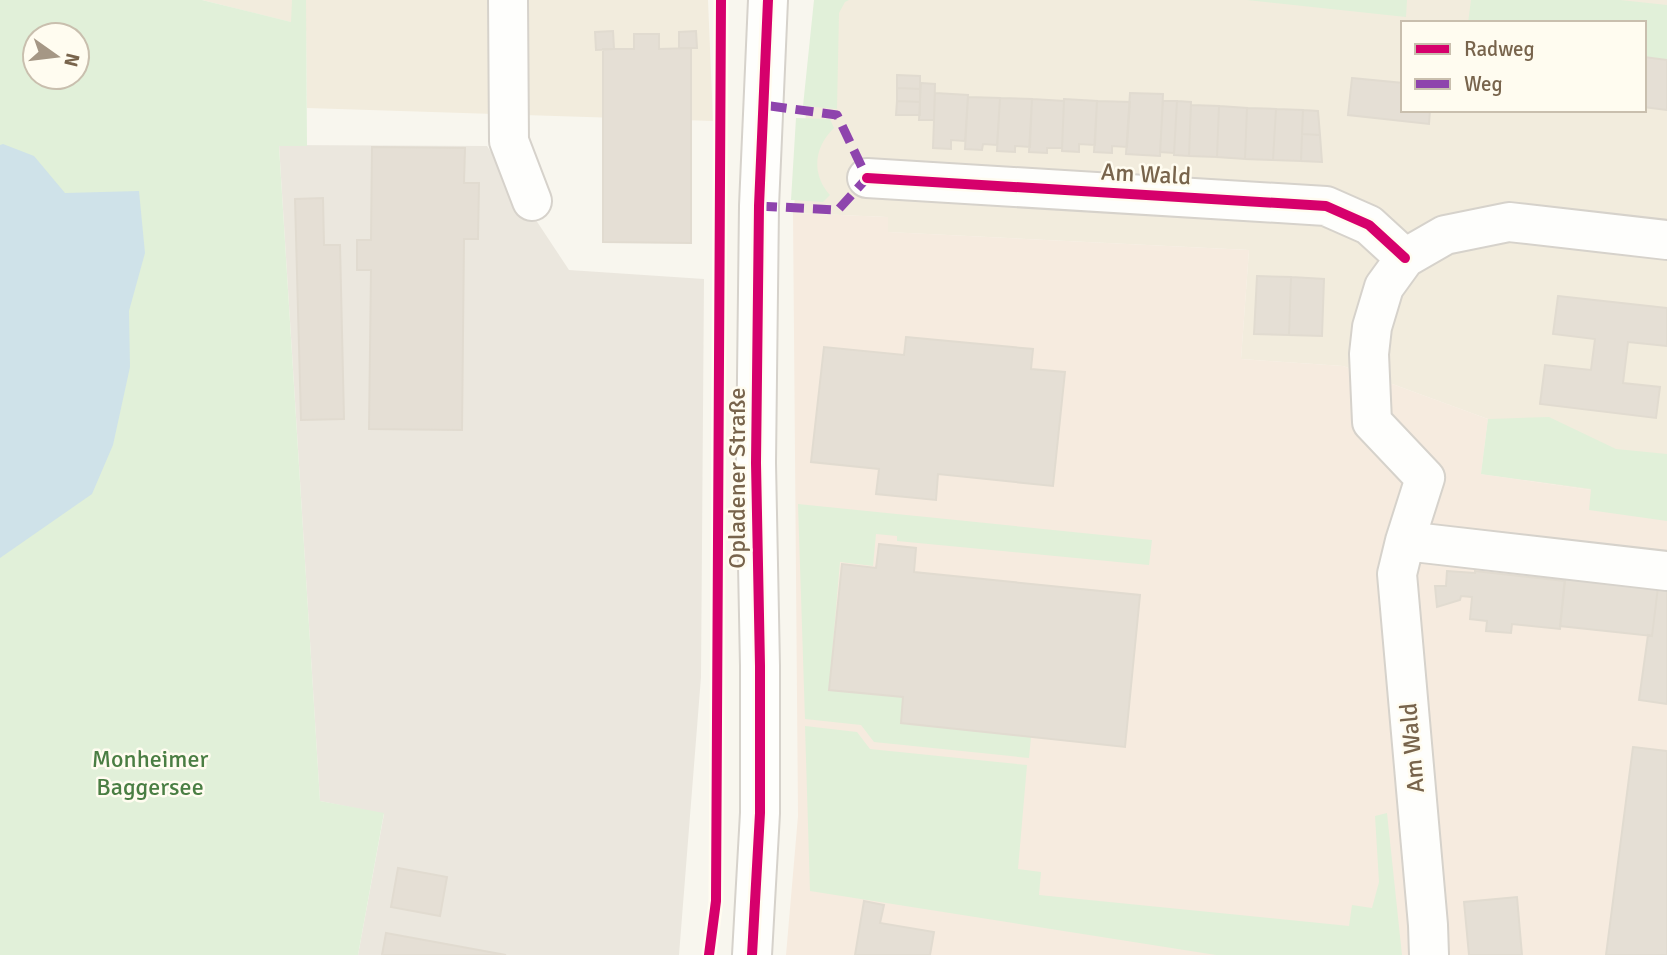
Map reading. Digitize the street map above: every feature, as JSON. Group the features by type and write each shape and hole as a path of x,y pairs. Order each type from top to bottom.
{"street":[{"path":"508,0 509,141 533,201"},
{"name":"Opladener Straße","path":"751,955 760,813 756,463 759,206 768,0"},
{"name":"Am Wald","path":"867,178 1326,205 1369,225 1405,258 1384,287 1371,327 1369,354 1372,422 1425,478 1397,574 1429,955"},
{"path":"1405,258 1445,234 1509,222 1667,240"},
{"path":"1405,541 1667,571"}],"shaded area":[{"path":"202,0 708,0 713,121 307,108 306,26"},
{"path":"821,0 1667,0 1667,501 1481,474 1488,419 1343,366 1241,359 1249,250 887,232 887,217 793,213"},
{"path":"0,145 34,156 65,193 139,191 145,253 129,311 130,367 113,445 92,494 0,558"},
{"path":"279,145 487,146 569,270 704,279 701,677 679,955 358,955 384,814 320,801"},
{"path":"793,213 888,217 888,232 1249,250 1241,359 1343,366 1488,419 1481,474 1667,501 1667,955 786,955 798,816"}],"green space":[{"name":"Monheimer Baggersee","path":"0,0 202,0 291,22 292,0 306,0 307,146 279,146 320,801 384,813 358,955 0,955"},
{"path":"814,0 849,0 839,13 837,109 803,106"},
{"path":"1247,0 1407,0 1406,17"},
{"path":"1471,0 1620,0 1667,5 1667,60 1646,57 1646,21 1468,21"},
{"path":"796,118 830,119 834,128 822,144 817,161 820,178 830,195 823,202 791,200"},
{"path":"1549,417 1616,449 1667,454 1667,521 1589,510 1591,489 1481,474 1488,419"},
{"path":"798,504 1152,540 1149,565 897,541 897,536 876,534 873,566 840,562 829,690 903,697 901,723 1031,737 1029,758 874,742 861,725 805,719"},
{"path":"805,726 857,732 870,749 1027,765 1018,869 1041,872 1039,895 1349,926 1352,905 1372,908 1379,882 1375,816 1387,813 1402,955 1216,955 810,891"}],"building":[{"path":"613,31 614,49 596,50 595,32"},
{"path":"696,31 697,48 679,48 679,32"},
{"path":"634,34 659,34 659,49 691,48 691,243 603,242 603,49 634,49"},
{"path":"1646,57 1667,60 1667,110 1646,107"},
{"path":"897,75 920,76 920,89 897,88"},
{"path":"1352,78 1401,83 1401,112 1430,112 1429,124 1348,115"},
{"path":"921,83 935,84 934,120 919,120"},
{"path":"897,88 920,89 920,102 897,101"},
{"path":"935,93 968,95 965,141 951,140 951,149 933,148"},
{"path":"1130,93 1163,94 1160,156 1126,154"},
{"path":"968,97 1000,98 997,145 983,144 982,150 965,149"},
{"path":"1000,98 1032,99 1030,147 1015,146 1015,152 997,151"},
{"path":"1032,99 1064,101 1062,148 1047,148 1047,153 1029,152"},
{"path":"1064,99 1097,101 1095,145 1079,144 1079,152 1062,151"},
{"path":"897,101 920,102 920,115 896,115"},
{"path":"1097,101 1130,102 1127,147 1112,146 1112,153 1094,152"},
{"path":"1163,101 1177,101 1174,153 1160,152"},
{"path":"1177,101 1191,102 1189,156 1174,155"},
{"path":"1191,105 1219,106 1217,157 1189,156"},
{"path":"1219,106 1247,108 1245,159 1217,157"},
{"path":"1247,108 1276,109 1273,160 1245,159"},
{"path":"1276,109 1303,110 1301,161 1273,160"},
{"path":"1303,110 1318,111 1320,135 1302,134"},
{"path":"1302,134 1320,135 1322,162 1301,161"},
{"path":"372,147 465,148 464,183 479,183 478,239 464,239 462,430 369,429 371,270 357,270 357,240 371,240"},
{"path":"323,198 324,245 340,245 344,419 301,420 295,199"},
{"path":"1257,276 1291,277 1289,335 1254,334"},
{"path":"1291,277 1324,279 1322,336 1289,335"},
{"path":"1558,296 1667,308 1667,346 1628,342 1623,383 1660,387 1656,418 1540,404 1545,365 1591,370 1595,339 1553,334"},
{"path":"906,337 1033,349 1031,369 1065,372 1053,486 938,474 936,500 876,494 879,469 811,462 824,347 904,355"},
{"path":"879,544 916,548 914,572 1140,595 1125,747 901,723 903,697 829,690 842,564 876,568"},
{"path":"1447,571 1475,571 1565,581 1560,629 1512,624 1511,633 1486,631 1487,621 1470,619 1472,597 1461,596 1460,600 1437,607 1435,586 1446,586"},
{"path":"1565,577 1658,587 1652,636 1560,626"},
{"path":"1658,587 1667,588 1667,704 1639,700 1648,635 1652,636"},
{"path":"1633,747 1667,751 1667,955 1606,955"},
{"path":"398,868 447,877 440,916 391,907"},
{"path":"1517,897 1522,955 1469,955 1464,902"},
{"path":"864,901 884,905 880,923 934,932 930,955 855,955"},
{"path":"386,933 506,955 382,955"}],"marked path":[{"path":"759,206 838,210 867,178 837,115 763,105"}],"cycle path":[{"path":"709,955 716,901 721,0"},
{"path":"752,955 760,813 756,463 759,206 768,0"},
{"path":"867,178 1326,206 1369,225 1405,258"}]}
